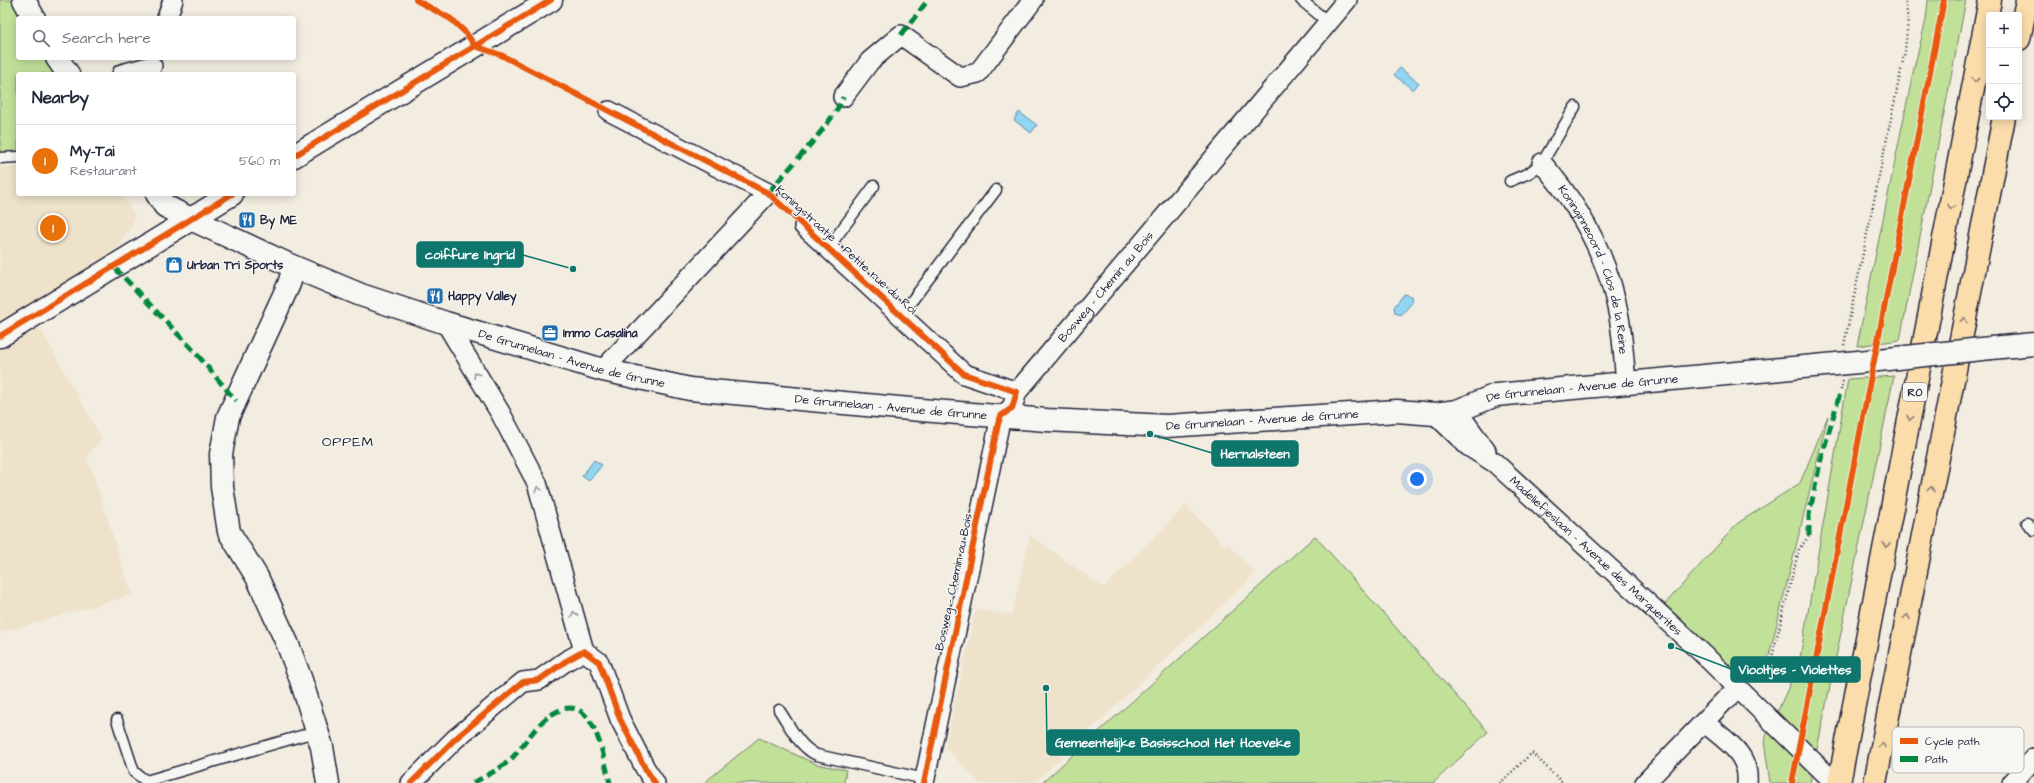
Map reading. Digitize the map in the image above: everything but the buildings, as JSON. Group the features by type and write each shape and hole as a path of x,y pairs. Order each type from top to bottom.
{"highway":[{"name":"R0","path":"1839,783 1990,0"},
{"path":"2022,24 2027,0"},
{"path":"1875,783 2003,120"}],"street":[{"path":"24,0 33,16"},
{"path":"168,16 173,0"},
{"path":"296,155 551,0"},
{"path":"843,97 870,61 901,35 960,77 978,73 1033,0"},
{"name":"Bosweg - Chemin au Bois","path":"924,781 1001,416 1012,408 1017,392 1328,22 1339,3"},
{"path":"58,60 67,72"},
{"path":"130,72 152,66"},
{"name":"Koningstraatje - Petite rue du Roi","path":"609,111 768,193"},
{"name":"Koninginneoord - Clos de la Reine","path":"1542,163 1570,196 1607,267 1619,317 1626,384"},
{"path":"603,370 768,193"},
{"name":"De Grunnelaan - Avenue de Grunne","path":"158,196 166,206 191,219 294,267 361,295 446,323 603,370 690,389 1001,416 1168,426 1397,411 1435,414 1457,411 1496,395 1869,361 2034,344"},
{"path":"0,336 229,196"},
{"name":"Koningstraatje - Petite rue du Roi","path":"804,226 964,374 1017,392"},
{"path":"294,267 290,284 228,417 221,454 222,487 229,532 257,577 288,645 318,731 328,783"},
{"path":"446,323 501,414 537,483 584,651 599,662 620,720 645,768 655,783"},
{"name":"Madeliefjeslaan - Avenue des Marguerites","path":"1457,411 1495,463"},
{"name":"Madeliefjeslaan - Avenue des Marguerites","path":"1435,414 1468,446 1495,463 1738,689 1835,783"},
{"path":"411,783 455,739 523,682 539,680 566,661 584,651"},
{"path":"1645,783 1738,689"},
{"path":"1704,722 1741,754 1748,773 1747,783"},
{"path":"2024,769 2034,758"},
{"path":"2012,783 2021,773"}],"lane":[{"path":"1300,0 1328,22"},
{"path":"1510,181 1529,173 1542,163 1575,107"},
{"path":"0,158 16,157"},
{"path":"828,248 874,186"},
{"path":"901,316 996,190"},
{"path":"2027,523 2034,530"},
{"path":"779,710 800,741 809,751 818,755 924,781"},
{"path":"117,720 134,772 146,782 318,731"}],"path":[{"path":"1843,349 1905,51 1908,20 1905,0"},
{"path":"1738,689 1746,684 1772,657 1799,549 1809,536"},
{"path":"1500,783 1532,753 1563,783"}],"shaded area":[{"path":"0,167 16,167 16,196 123,196 135,215 133,224 118,244 119,247 27,310 41,330 102,439 87,456 132,595 0,633"},
{"path":"1186,505 1225,546 1228,544 1256,573 1034,783 979,783 945,747 976,609 1012,615 1030,535 1104,588"}],"green space":[{"path":"0,0 13,0 21,16 16,16 16,60 48,60 57,72 16,72 16,162 0,163"},
{"path":"1928,0 1966,0 1900,340 1857,346 1914,68 1926,20"},
{"path":"1894,376 1810,783 1770,783 1764,741 1799,664 1848,379"},
{"path":"1828,416 1769,656 1744,681 1665,604 1738,523 1800,483"},
{"path":"1315,536 1488,732 1433,783 1042,783"},
{"path":"759,738 816,764 846,770 844,783 704,783"}],"water":[{"path":"1400,68 1419,83 1413,90 1394,75"},
{"path":"1019,112 1037,125 1031,133 1014,120"},
{"path":"1404,294 1411,296 1412,303 1401,315 1395,313 1394,307"},
{"path":"594,460 602,465 589,481 582,476"}],"marked path":[{"path":"901,35 928,0"},
{"path":"768,193 820,132 838,107 843,97"},
{"path":"114,267 195,352 236,401"},
{"path":"1809,536 1809,515 1821,459 1841,390"},
{"path":"473,783 494,772 508,762 543,721 560,710 573,708 583,713 592,724 603,753 610,783"}],"cycle path":[{"path":"416,0 451,19 466,33 475,46 501,55 768,193 964,374 1017,392 1012,408 1001,416 998,424 924,783"},
{"path":"296,155 551,0"},
{"path":"1792,783 1944,0"},
{"path":"0,336 229,196"},
{"path":"411,783 455,739 523,682 539,680 566,661 584,651 599,662 620,719 645,768 655,783"}],"place":[{"name":"By ME","path":"247,220"},
{"name":"My-Tai","path":"53,228"},
{"name":"Urban Tri Sports","path":"174,265"},
{"name":"coiffure Ingrid","path":"573,269"},
{"name":"Happy Valley","path":"435,296"},
{"name":"Immo Casalina","path":"550,333"},
{"name":"Hernalsteen","path":"1150,434"},
{"name":"Viooltjes - Violettes","path":"1671,646"},
{"name":"Gemeentelijke Basisschool Het Hoeveke","path":"1046,688"}],"district":[{"name":"OPPEM","path":"348,442"}]}
